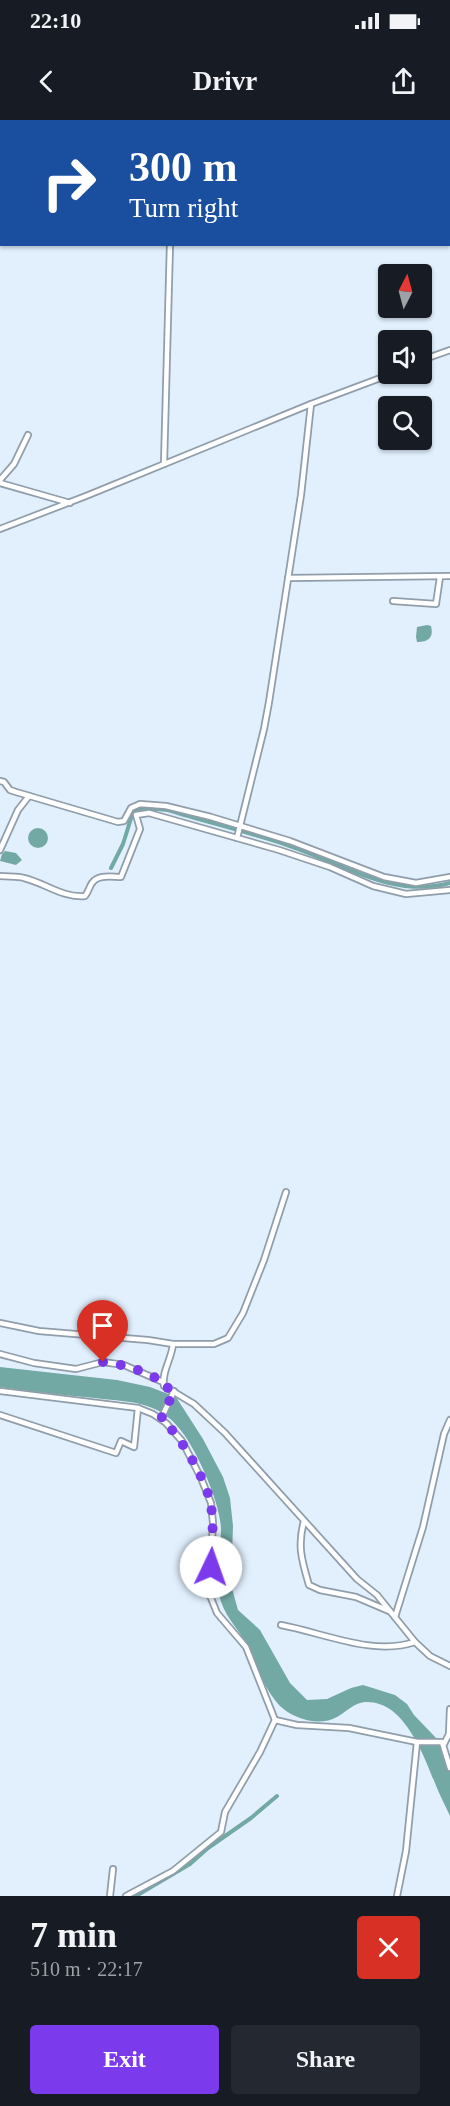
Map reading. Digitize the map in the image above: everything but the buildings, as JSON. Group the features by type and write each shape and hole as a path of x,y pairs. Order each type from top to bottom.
{"street":[{"path":"164,464 170,246"},
{"path":"432,356 450,350"},
{"path":"0,529 378,379"},
{"path":"237,838 264,729 301,495 311,404"},
{"path":"28,435 14,464 0,482 70,503"},
{"path":"288,578 450,576"},
{"path":"393,601 436,604 440,577"},
{"path":"0,781 4,782 10,790 118,822 124,820 131,807 140,804 174,807 240,825 384,877 416,883 450,877"},
{"path":"0,850 18,810 29,796"},
{"path":"0,876 23,877 61,893 78,897 85,896 98,878 121,877 140,829 136,815 149,813 321,864 373,886 406,894 450,890"},
{"path":"0,1323 39,1332 173,1344 214,1344 228,1338 243,1313 264,1260 286,1192"},
{"path":"163,1382 173,1344"},
{"path":"0,1354 34,1363 76,1369 103,1362 124,1365 163,1382 164,1386 194,1404 225,1433 357,1579 376,1594 415,1642 430,1656 450,1666"},
{"path":"161,1419 174,1391"},
{"path":"0,1392 138,1408 161,1419 182,1441 211,1503 213,1523 209,1593 217,1613 246,1647 275,1720 260,1752 225,1812 221,1832 173,1871 126,1896"},
{"path":"0,1415 116,1453 121,1441 134,1447 138,1408"},
{"path":"394,1615 423,1527 444,1434 450,1420"},
{"path":"304,1521 299,1541 301,1563 309,1585 320,1590 362,1599 394,1615"},
{"path":"281,1625 365,1644 402,1646 415,1642"},
{"path":"450,1709 449,1734 443,1743 450,1768"},
{"path":"275,1720 297,1725 349,1728 417,1742 443,1743"},
{"path":"397,1896 406,1851 417,1742"},
{"path":"110,1896 113,1869"}],"shaded area":[{"path":"431,626 431,636 427,640 417,642 417,627"},
{"path":"34,828 42,828 48,834 48,842 42,848 34,848 28,842 28,834"},
{"path":"5,851 16,853 22,860 16,865 0,861"},
{"path":"0,1367 117,1380 150,1387 176,1397 203,1439 223,1477 230,1498 233,1526 231,1585 238,1610 260,1630 290,1683 307,1700 327,1699 363,1685 395,1695 407,1704 414,1715 438,1740 450,1772 450,1816 418,1744 401,1719 391,1710 379,1704 365,1702 330,1720 314,1721 291,1714 273,1698 242,1637 222,1604 218,1589 221,1530 217,1506 200,1462 174,1422 157,1410 134,1403 0,1387"}],"waterway":[{"path":"111,868 123,844 133,812 141,809 155,809 168,810 272,840 346,869 387,882 429,887 450,883"},
{"path":"136,1896 190,1864 277,1796"}],"route":[{"path":"103,1362 135,1369 163,1382 164,1386 174,1391 161,1419 182,1441 211,1503 213,1523 211,1567"}]}
